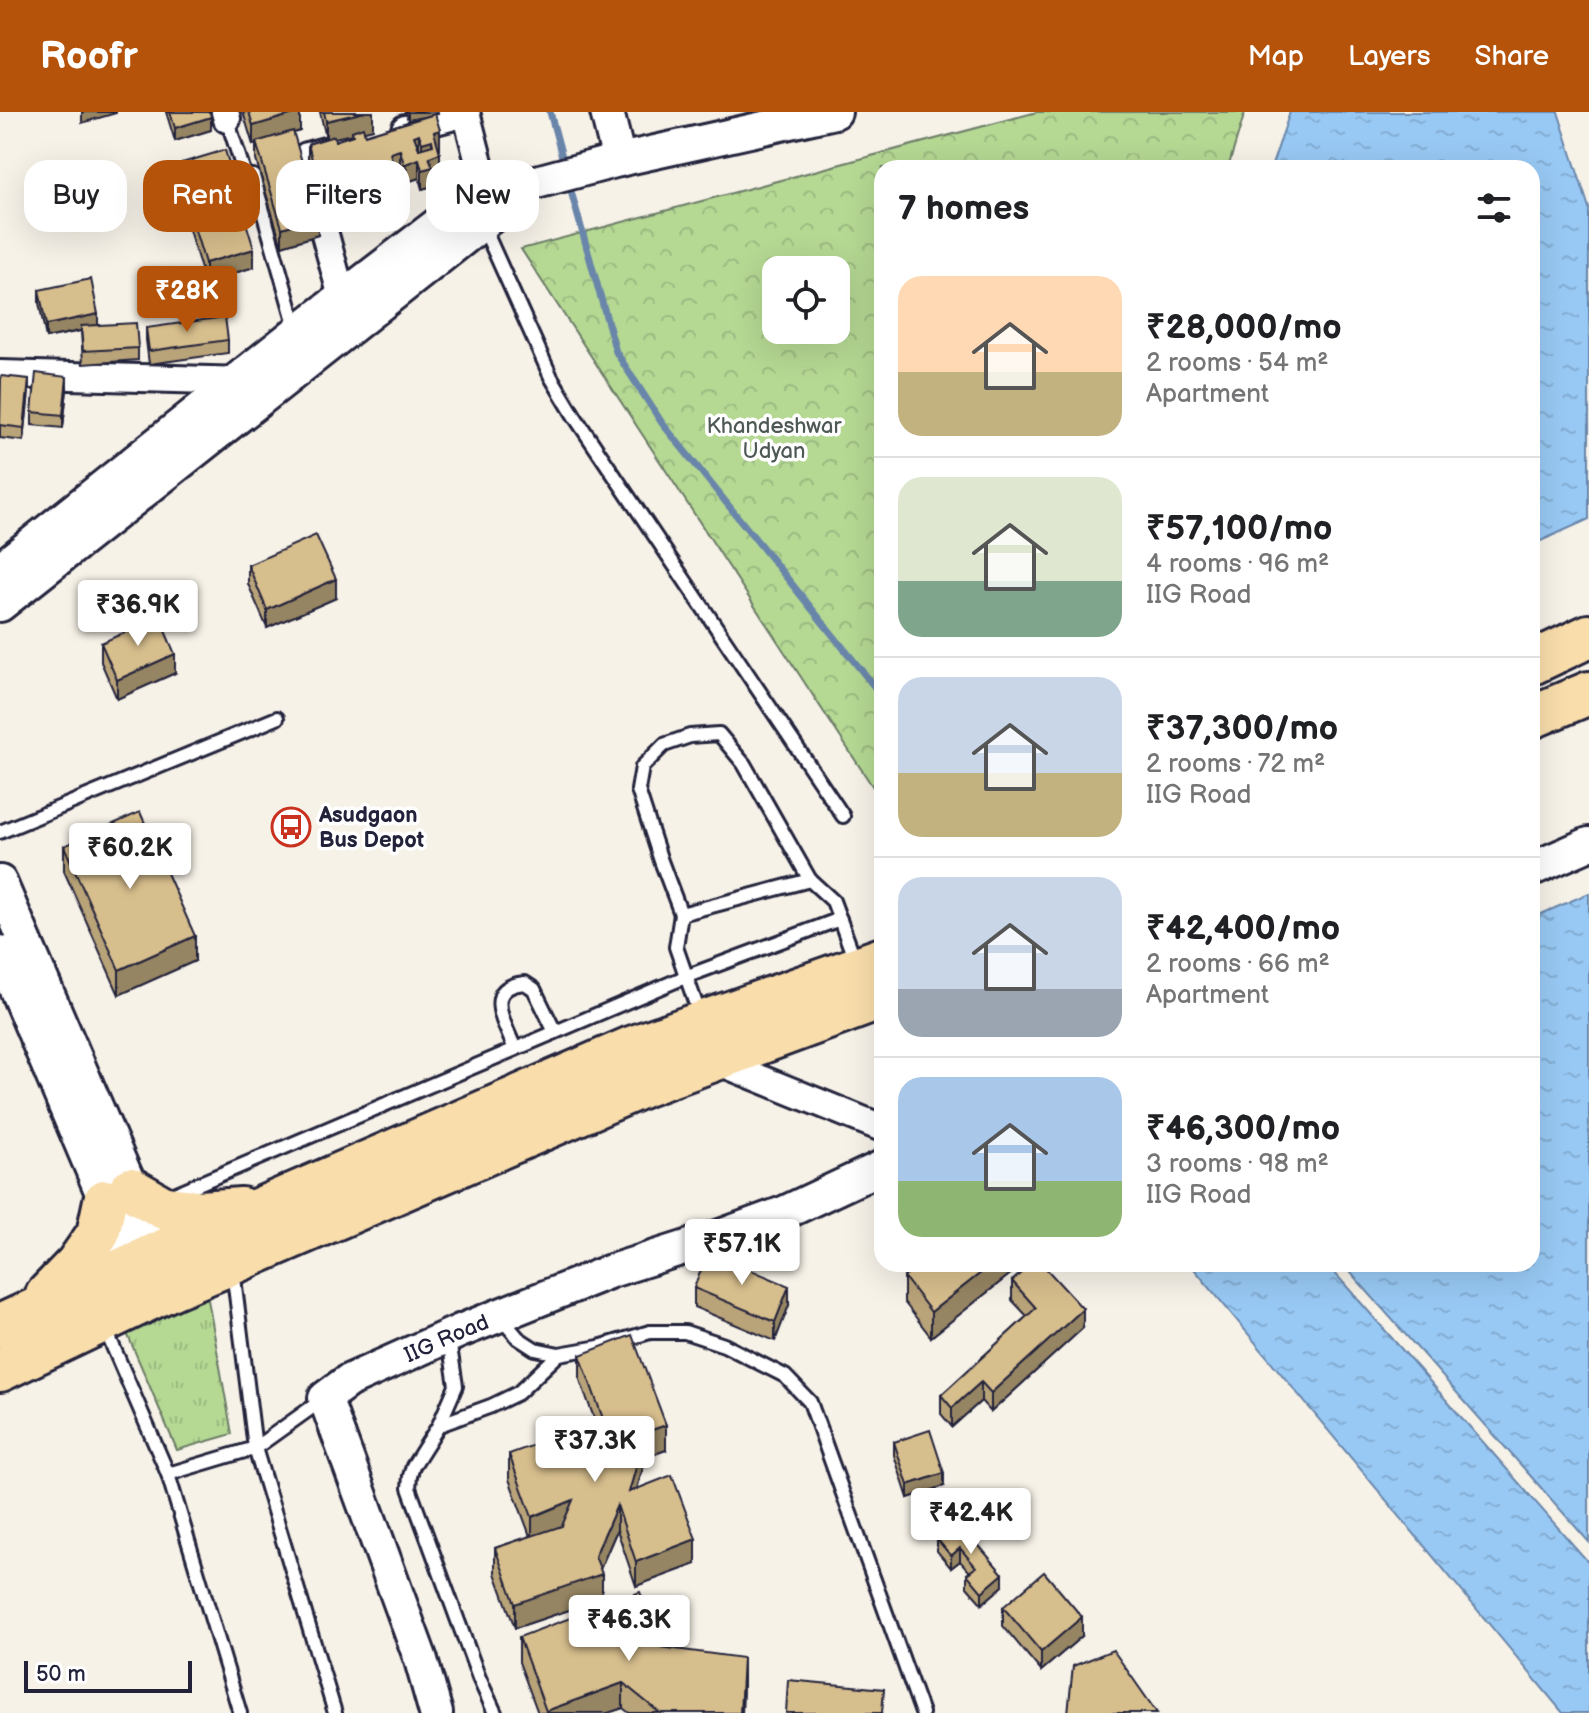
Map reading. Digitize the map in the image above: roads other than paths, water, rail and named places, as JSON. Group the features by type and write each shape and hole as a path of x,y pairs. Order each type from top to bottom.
{"highway":[{"path":"1540,659 1589,636"},
{"path":"1540,714 1589,693"},
{"path":"16,1318 153,1276 232,1263 645,1085 709,1042 874,975"},
{"path":"0,1370 102,1322 153,1276 263,1208 631,1048 709,1042"},
{"path":"16,1318 77,1264 130,1197 164,1208 202,1212 263,1208"}],"street":[{"path":"342,297 305,161 307,156 466,112 482,160"},
{"path":"607,112 619,160"},
{"path":"539,184 619,160 835,112"},
{"path":"0,569 342,297 445,232"},
{"path":"0,605 281,382 457,232"},
{"path":"0,374 281,382"},
{"path":"1540,865 1589,844"},
{"path":"0,882 130,1197 153,1276"},
{"path":"0,952 130,1197"},
{"path":"709,1042 874,1124"},
{"name":"IIG Road","path":"325,1398 348,1381 448,1336 611,1271 786,1212 874,1171"},
{"path":"325,1398 421,1660 436,1713"}],"lane":[{"path":"226,115 248,174 297,332"},
{"path":"504,232 540,354 567,404 843,816"},
{"path":"0,832 277,718"},
{"path":"709,1042 676,947 681,914 638,790 642,767 664,745 690,736 719,734 744,764 810,880 833,901 840,919 874,975"},
{"path":"681,914 810,880"},
{"path":"130,1197 515,1049 685,977 840,919"},
{"path":"515,1049 499,1006 500,994 506,987 525,983 534,989 555,1032"},
{"path":"232,1263 255,1448 335,1713"},
{"path":"499,1315 518,1338 535,1349 559,1354 599,1347 650,1332 685,1332 724,1345 785,1376 810,1402 922,1713"},
{"path":"102,1322 168,1474 240,1713"},
{"path":"448,1336 456,1386 439,1425 413,1466 409,1488 479,1678 495,1713"},
{"path":"439,1425 518,1393 559,1354"},
{"path":"168,1474 255,1448 325,1398"}],"water":[{"path":"1290,112 1558,112 1589,208 1589,519 1540,541 1540,160 1274,160"},
{"path":"1589,893 1589,1542 1350,1272 1540,1272 1540,914"},
{"path":"1197,1272 1334,1272 1589,1563 1589,1713 1563,1713"}],"waterway":[{"path":"550,112 565,168"},
{"path":"569,184 616,352 662,423 874,686"}],"place":[{"name":"Asudgaon Bus Depot","path":"291,827"}],"park label":[{"name":"Khandeshwar Udyan","path":"774,438"}]}
